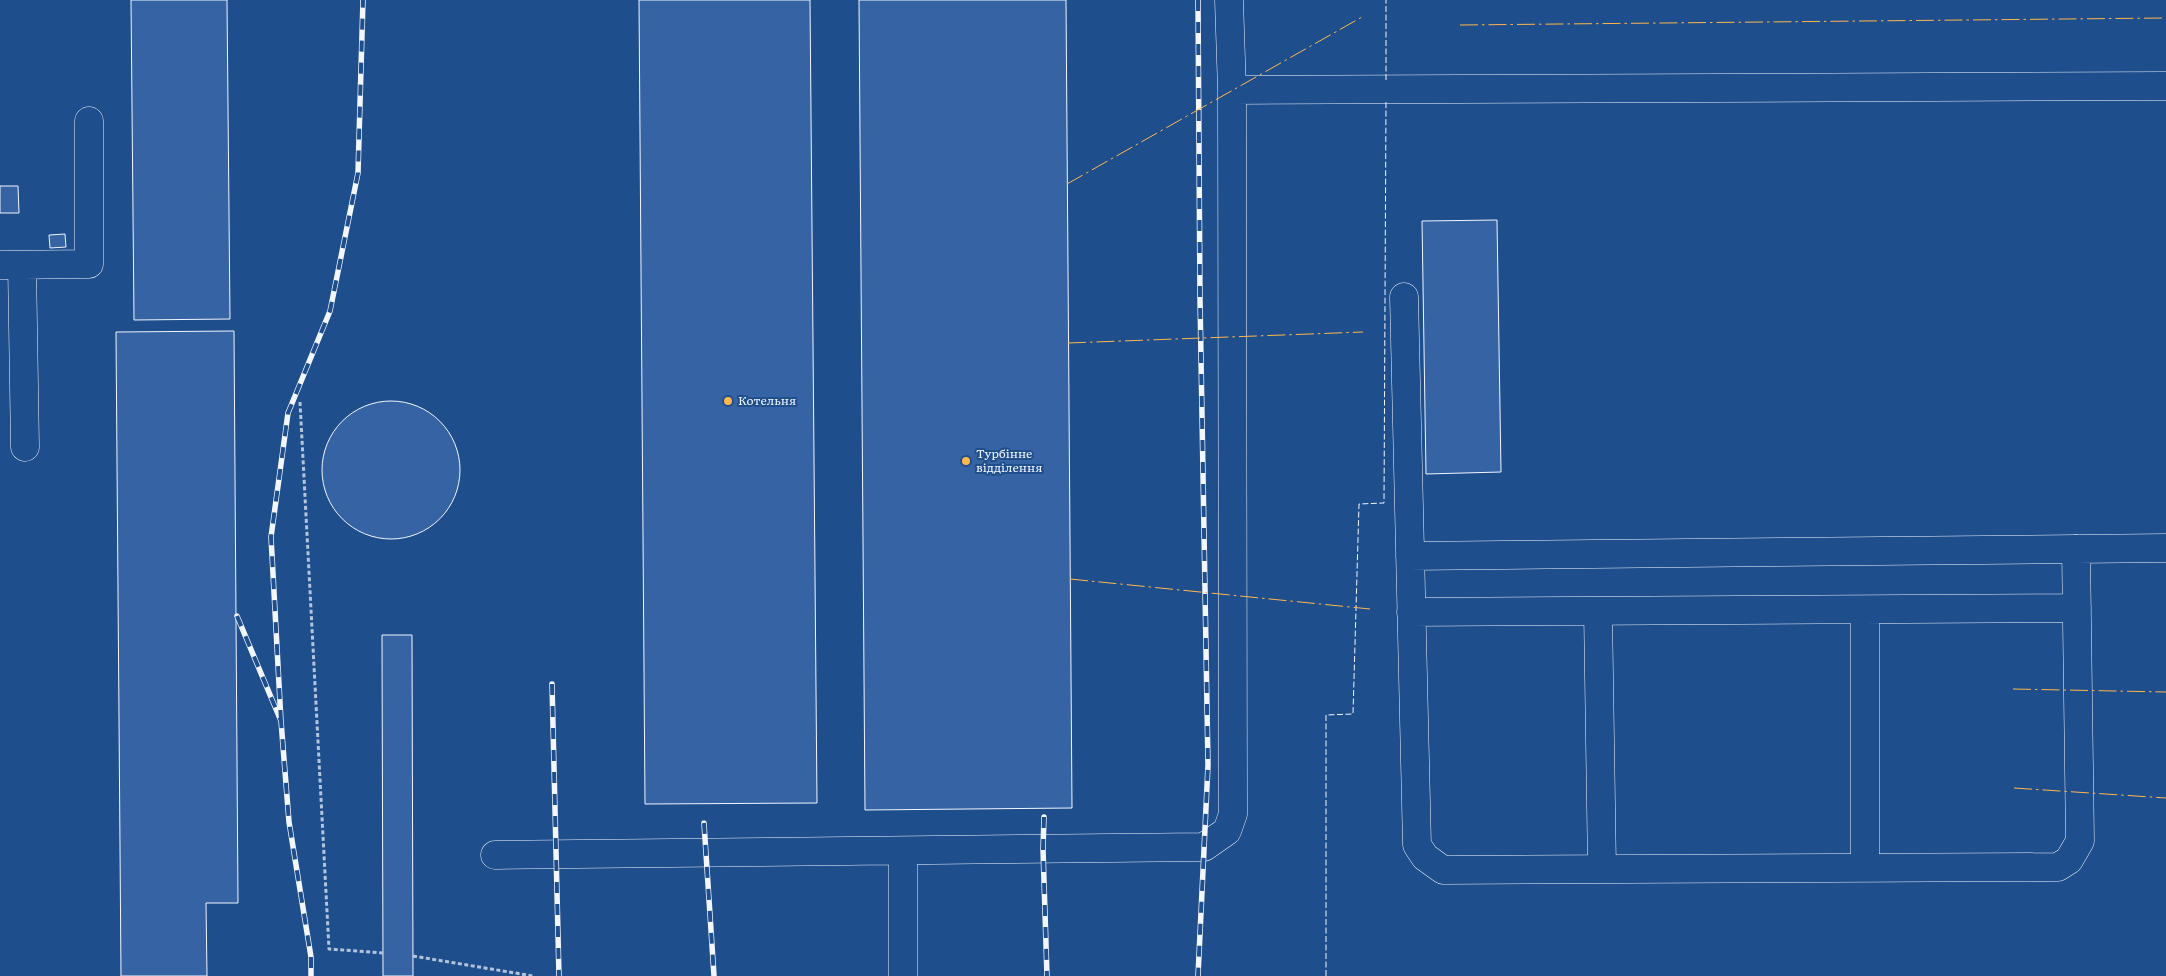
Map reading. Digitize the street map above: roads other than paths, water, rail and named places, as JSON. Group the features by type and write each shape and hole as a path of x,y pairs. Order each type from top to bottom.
{"lane":[{"path":"495,855 1204,847 1227,831 1232,814 1232,90 1229,0"},
{"path":"1232,90 2166,86"},
{"path":"24,447 11,265 89,264 89,121"},
{"path":"1404,297 1417,845 1425,857 1443,870 2058,867 2069,860 2080,841 2076,549"},
{"path":"1410,556 2166,548"},
{"path":"1412,612 2077,608"},
{"path":"1865,610 1865,868"},
{"path":"1598,611 1602,869"},
{"path":"903,851 903,976"}],"railway":[{"path":"281,721 271,537 288,413 330,311 358,173 363,0"},
{"path":"1198,0 1200,299 1208,765 1198,976"},
{"path":"237,616 281,721 289,822 311,957 311,976"},
{"path":"552,684 559,976"},
{"path":"1044,817 1043,849 1047,976"},
{"path":"704,823 714,976"}],"place":[{"name":"Котельня","path":"728,401"},
{"name":"Турбінне відділення","path":"966,461"}]}
